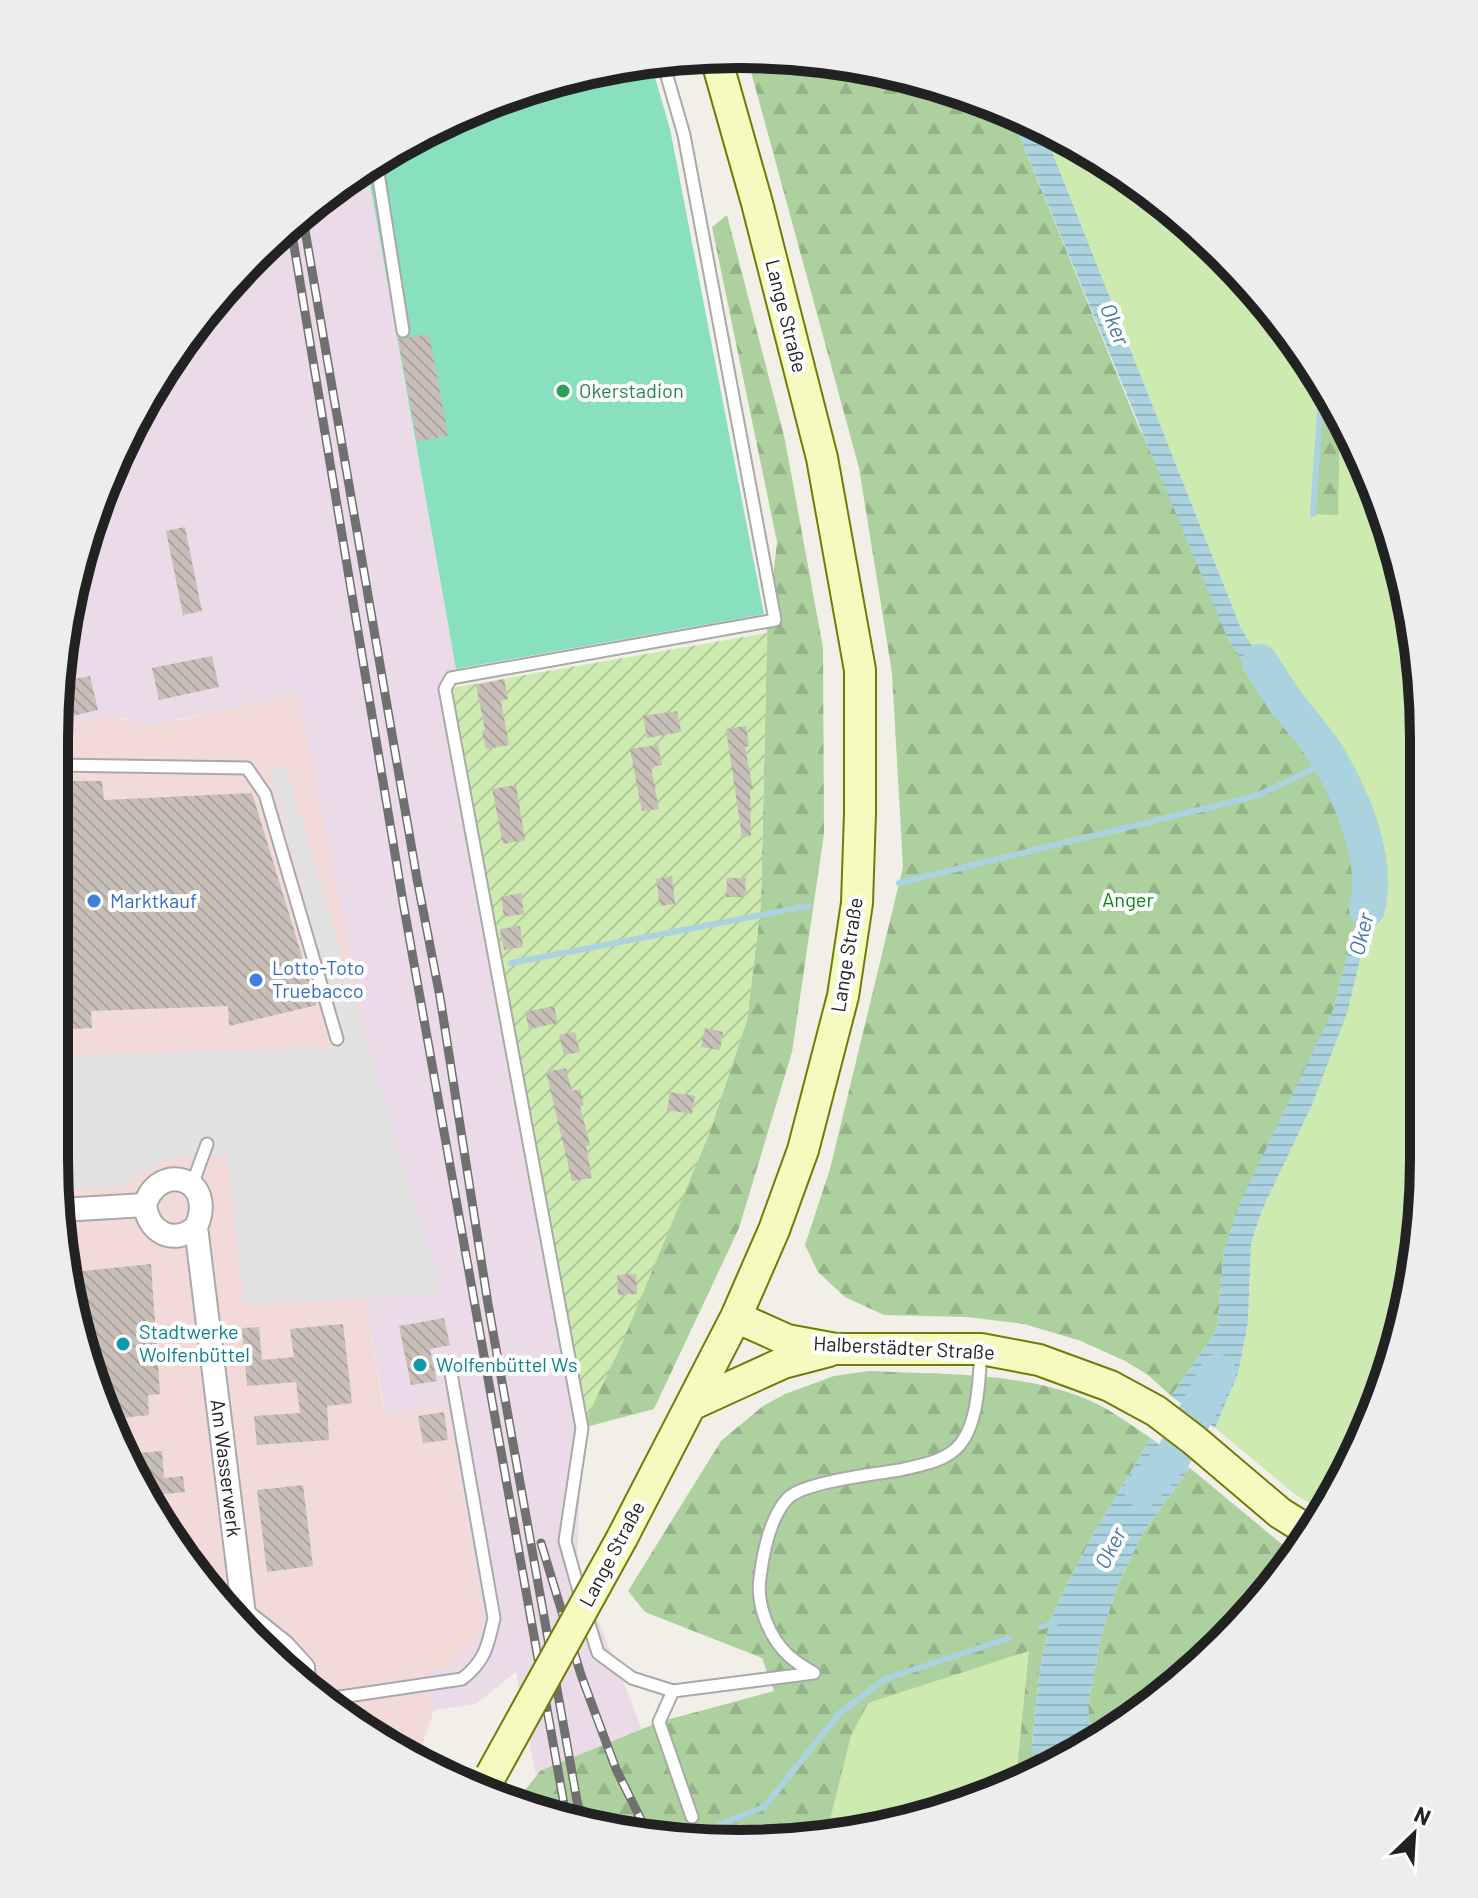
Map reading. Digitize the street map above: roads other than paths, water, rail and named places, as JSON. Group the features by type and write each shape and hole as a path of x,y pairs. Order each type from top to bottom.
{"main road":[{"name":"Lange Straße","path":"487,1781 693,1404 774,1230 803,1150 843,996 857,903 860,670 822,458 719,68"},
{"name":"Halberstädter Straße","path":"736,1317 787,1340 836,1349 981,1349 1039,1360 1110,1386 1156,1411 1280,1513 1301,1526"},
{"path":"693,1404 783,1363 836,1349"}],"street":[{"path":"192,1185 174,1179 165,1180 148,1194 145,1205 151,1226 161,1234 173,1237 196,1227"},
{"name":"Am Wasserwerk","path":"192,1185 201,1197 203,1211 196,1227 243,1610"},
{"path":"70,1209 145,1205"},
{"name":"Am Wasserwerk","path":"271,1639 283,1646 303,1668"}],"lane":[{"path":"666,72 684,135 775,620 451,678 445,689 582,1428 565,1541 598,1653 632,1678 673,1691 814,1673 787,1655 767,1623 758,1591 763,1556 779,1513 790,1496 812,1486 924,1465 953,1452 966,1434 977,1400 981,1349"},
{"path":"378,174 403,331"},
{"path":"68,765 247,768 265,794 337,1039"},
{"path":"192,1185 207,1144"},
{"path":"339,1697 462,1679 478,1667 488,1645 494,1618 449,1362"},
{"path":"673,1691 659,1722 692,1817"}],"water":[{"path":"1016,128 1049,144 1240,626 1288,705 1333,766 1371,868 1372,911 1347,1013 1312,1105 1262,1210 1251,1244 1248,1322 1238,1374 1215,1428 1171,1396 1217,1330 1224,1250 1239,1205 1334,1008 1359,907 1358,864 1342,816 1317,767 1273,709 1227,637"},
{"path":"1151,1438 1190,1468 1144,1531 1118,1584 1102,1633 1088,1705 1090,1730 1035,1761 1032,1744 1040,1668 1049,1625 1093,1535"}],"waterway":[{"path":"1313,514 1320,405"},
{"name":"Oker","path":"1260,662 1283,698 1324,750 1346,791 1367,850 1370,890 1367,909"},
{"path":"899,883 1256,796 1317,767 1328,757"},
{"path":"511,963 808,906"},
{"name":"Oker","path":"1142,1490 1174,1455 1218,1372"},
{"path":"1041,1627 1057,1622"},
{"path":"708,1829 764,1807 840,1713 885,1679 1009,1638"}],"railway":[{"path":"305,229 440,997 488,1304 579,1810"},
{"path":"293,239 403,902 564,1807"},
{"path":"541,1543 581,1675 616,1769 642,1823"}],"place":[{"name":"Okerstadion","path":"563,391"},
{"name":"Marktkauf","path":"94,901"},
{"name":"Lotto-Toto Truebacco","path":"256,980"},
{"name":"Stadtwerke Wolfenbüttel","path":"123,1344"},
{"name":"Wolfenbüttel Ws","path":"420,1365"}],"park label":[{"name":"Anger","path":"1128,900"}]}
